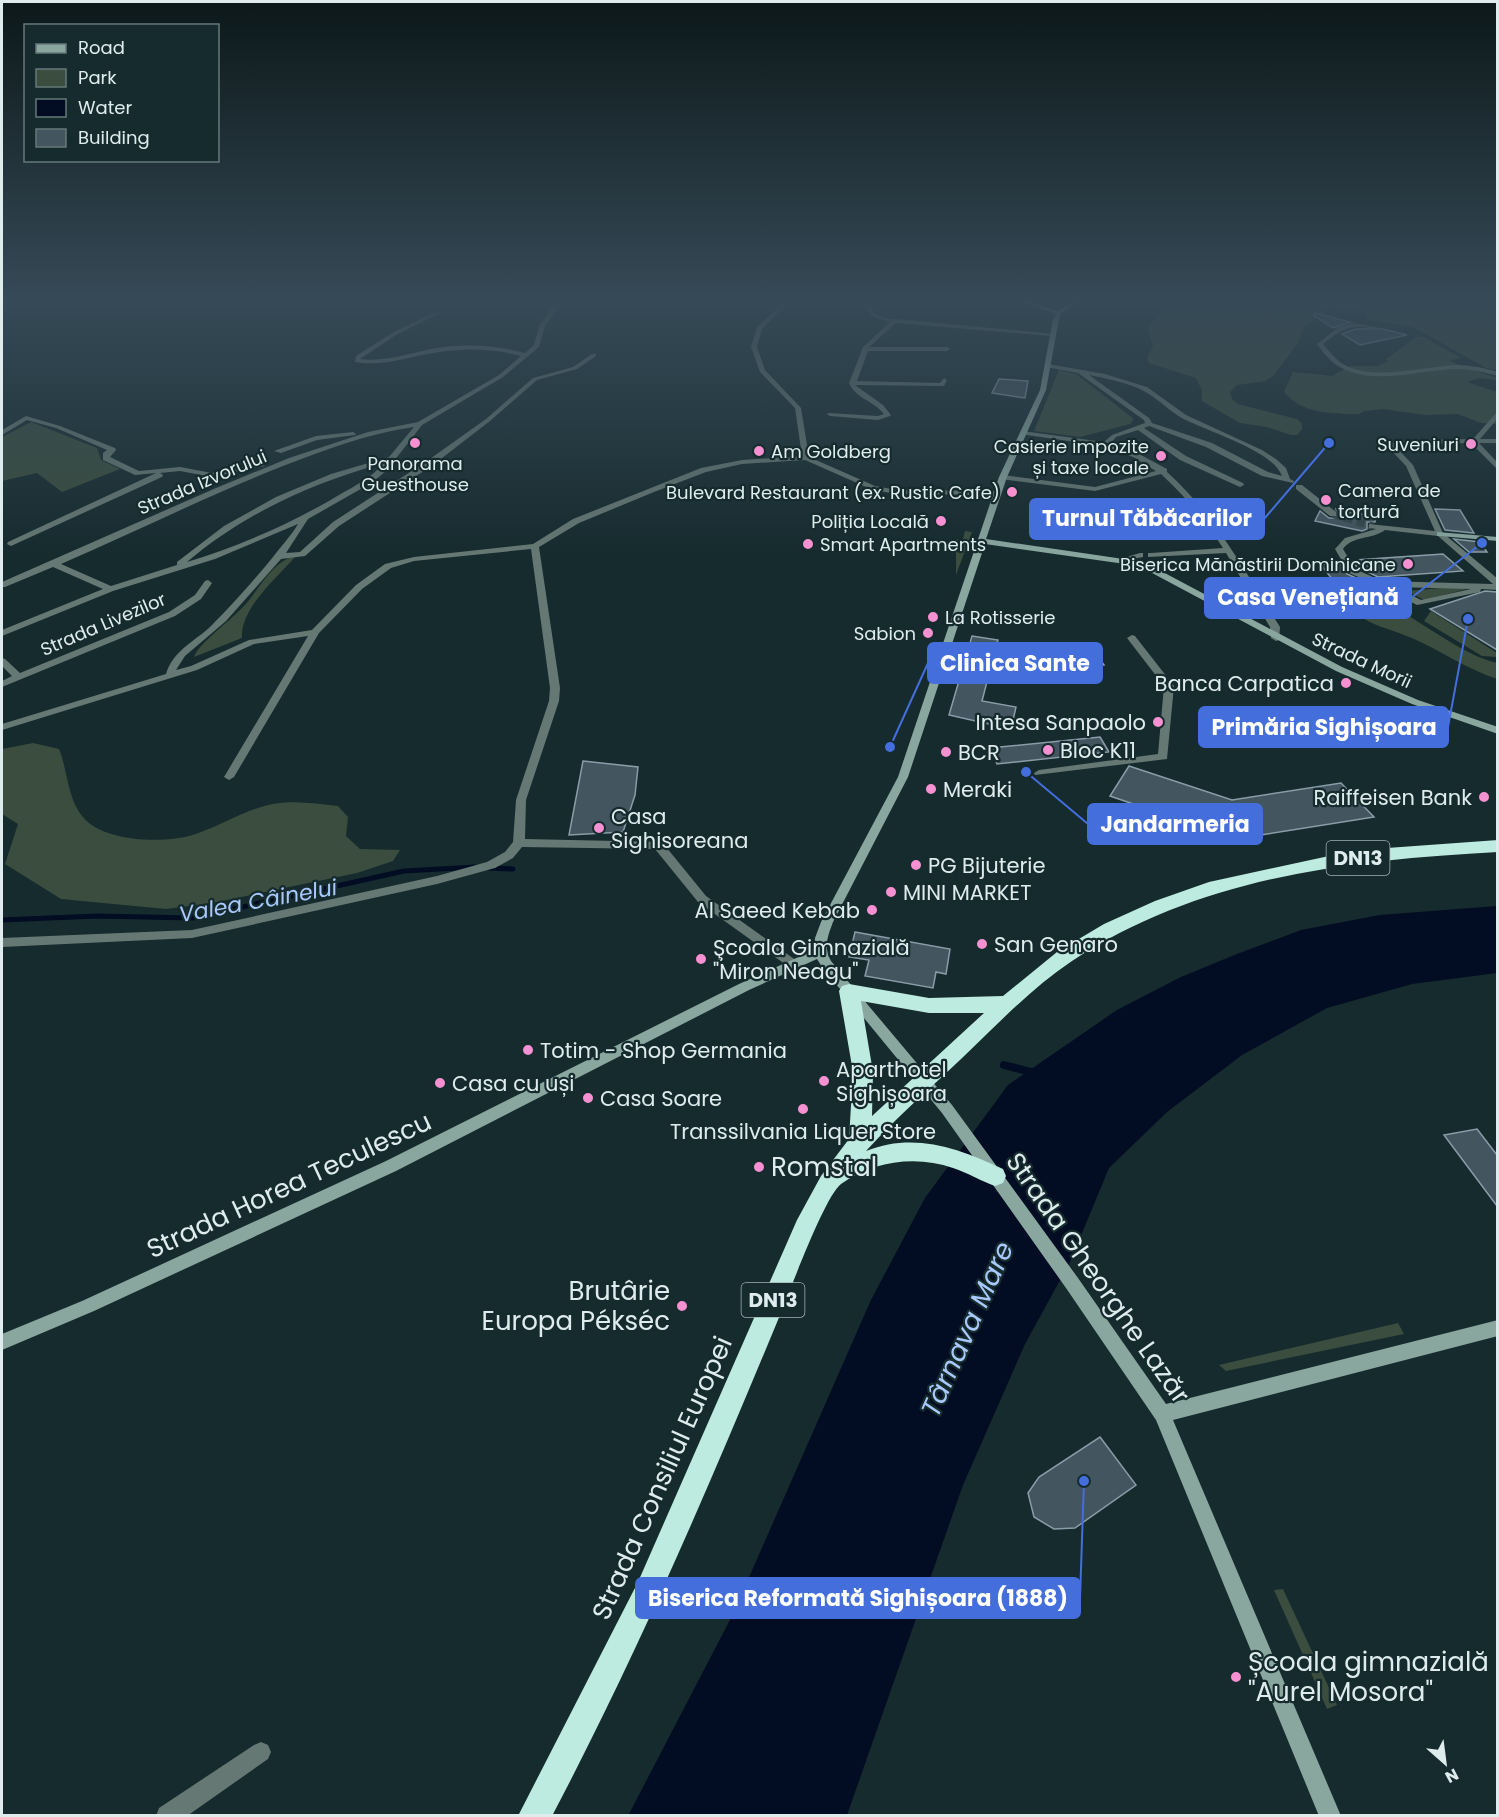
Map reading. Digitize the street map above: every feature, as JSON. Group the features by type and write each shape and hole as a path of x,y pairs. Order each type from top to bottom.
{"highway":[{"name":"Strada Consiliul Europei","path":"534,1815 577,1738 674,1538 799,1240 831,1180 860,1140 1010,1003 1063,958 1110,928 1196,894 1261,877 1356,859 1497,846"},
{"path":"860,1140 863,1072 849,991 921,1006 966,1007 1010,1003"},
{"path":"831,1180 872,1157 923,1149 963,1160 995,1176"}],"street":[{"path":"2,633 110,589 212,556 305,518 370,480 420,424 483,387"},
{"path":"277,557 302,554 336,524 430,463 488,420 527,387"},
{"path":"777,387 798,408 806,458"},
{"path":"830,414 878,418 888,415 885,409 853,387"},
{"path":"820,953 821,938 827,922 903,777 1003,477 1040,399 1043,387"},
{"path":"1102,387 1147,419 1149,424"},
{"path":"1106,444 1114,436 1149,424 1209,445 1265,474 1288,480 1284,471 1266,456 1186,418 1144,389 1136,387"},
{"path":"1474,442 1497,413"},
{"path":"2,433 26,418 58,427 112,450 107,453 106,458 132,472 147,473 174,469 212,475 303,456"},
{"name":"Strada Izvorului","path":"2,585 54,564 237,481 368,433 420,424"},
{"path":"1138,427 1183,458 1239,485"},
{"path":"278,451 316,438 368,433"},
{"path":"1022,433 1106,444 1164,471 1183,488 1229,550 1275,627 1276,638"},
{"path":"1497,441 1416,442 1390,446 1409,465 1440,534 1497,585"},
{"path":"1474,442 1497,468"},
{"path":"230,777 315,632 359,587 388,566 430,556 535,546 576,521 704,470 742,462 806,458 873,488 897,492 997,494"},
{"path":"177,567 203,543 266,504 326,477 391,459"},
{"path":"11,544 174,469"},
{"path":"1003,477 1095,489 1164,471"},
{"path":"1299,487 1333,514"},
{"path":"170,675 171,667 179,656 213,629 277,557 305,518"},
{"path":"2,539 63,521"},
{"path":"1372,526 1497,539"},
{"path":"1384,527 1375,534 1348,537 1339,549 1352,571 1420,603 1497,585"},
{"name":"Strada Morii","path":"983,541 1123,559 1154,569 1276,638 1374,685 1497,731"},
{"path":"2,944 192,934 437,880 490,865 509,855 519,843 521,800 554,701 555,688 535,546"},
{"path":"1150,555 1229,550"},
{"path":"1123,559 1140,555"},
{"path":"54,564 110,589"},
{"name":"Strada Livezilor","path":"2,684 172,614 198,597 208,583"},
{"path":"1381,584 1464,585 1487,588"},
{"path":"2,727 170,675 252,642 315,632"},
{"path":"1039,773 1163,757 1168,686 1132,638"},
{"path":"2,661 18,677"},
{"path":"519,843 658,845 702,899 793,964"},
{"name":"Strada Horea Teculescu","path":"2,1342 99,1301 391,1166 793,964 820,953"},
{"name":"Strada Gheorghe Lazăr","path":"820,953 826,964 956,1121 1102,1325 1162,1414 1330,1815"},
{"path":"1162,1414 1497,1328"},
{"path":"166,1815 261,1752"}],"green space":[{"path":"1052,387 1092,387 1134,419 1130,424 1080,437 1034,431"},
{"path":"1200,387 1235,387 1230,392 1232,399 1238,404 1297,419 1302,424 1302,429 1297,435 1291,435 1267,427 1240,423 1202,401"},
{"path":"1286,387 1481,387 1497,392 1497,424 1481,423 1458,414 1425,415 1383,409 1364,411 1359,414 1329,413 1300,405 1284,392"},
{"path":"31,422 97,448 101,460 120,469 62,492 37,473 2,481 2,437"},
{"path":"965,531 972,532 956,575 956,539 963,539"},
{"path":"296,556 253,604 243,627 242,638 194,657 208,639 243,607 273,570 287,559"},
{"path":"1463,586 1467,589 1424,600 1407,591"},
{"path":"1349,593 1367,596 1386,604 1478,657 1497,663 1497,679 1414,639 1365,619 1349,607 1343,598 1343,595"},
{"path":"1431,611 1497,653 1497,657 1482,656 1424,621"},
{"path":"33,743 59,749 78,810 93,826 105,832 136,839 184,837 263,806 297,802 338,806 348,817 346,836 360,849 400,850 393,861 357,873 212,903 166,909 61,899 5,864 18,824 2,814 2,749"},
{"path":"1398,1323 1404,1334 1226,1371 1219,1365"},
{"path":"1283,1589 1337,1705 1327,1709 1274,1590"}],"water":[{"name":"Târnava Mare","path":"1497,906 1497,973 1412,984 1327,1008 1242,1055 1167,1112 1109,1168 1070,1262 1025,1344 963,1485 847,1815 628,1816 732,1616 871,1300 925,1198 1008,1085 1117,1010 1181,977 1301,930 1380,915"}],"building":[{"path":"995,387 1027,387 1025,398 992,393"},
{"path":"1336,509 1376,517 1375,522 1367,522 1367,529 1362,531 1315,521 1320,511 1329,518 1338,518"},
{"path":"1435,509 1460,510 1474,533 1445,530"},
{"path":"1454,539 1480,542 1487,552 1469,552"},
{"name":"Biserica Mănăstirii Dominicane","path":"1443,554 1463,571 1378,577 1357,567 1354,563 1359,563 1356,560"},
{"path":"1320,564 1341,564 1347,574 1356,578 1333,580"},
{"path":"1485,591 1497,592 1497,650 1430,609"},
{"path":"972,636 998,640 995,650 1017,654 1014,670 991,666 982,701 1016,707 1011,729 949,715"},
{"path":"1090,646 1104,665 1072,668 1059,649"},
{"path":"1100,737 1109,752 997,764 990,748"},
{"path":"583,761 638,767 635,795 623,832 569,835"},
{"path":"1129,766 1232,800 1341,783 1374,817 1236,839 1110,796"},
{"path":"855,932 950,949 946,974 936,972 933,988 865,976 869,960 849,957"},
{"path":"1477,1129 1497,1155 1497,1206 1444,1135"},
{"path":"1100,1437 1136,1485 1075,1528 1054,1529 1034,1517 1028,1493 1039,1477"}],"waterway":[{"name":"Valea Câinelui","path":"2,920 97,916 193,918 404,871 475,867"},
{"name":"Valea Câinelui","path":"489,868 513,869"},
{"name":"Valea Câinelui","path":"1004,1065 1035,1073"}],"tunnel":[{"path":"1333,514 1372,526"}],"place":[{"name":"Panorama Guesthouse","path":"415,443"},
{"name":"Turnul Tăbăcarilor","path":"1329,443"},
{"name":"Suveniuri","path":"1471,444"},
{"name":"Am Goldberg","path":"759,451"},
{"name":"Casierie impozite și taxe locale","path":"1161,456"},
{"name":"Bulevard Restaurant (ex. Rustic Cafe)","path":"1012,492"},
{"name":"Camera de tortură","path":"1326,500"},
{"name":"Poliția Locală","path":"941,521"},
{"name":"Casa Venețiană","path":"1482,543"},
{"name":"Smart Apartments","path":"808,544"},
{"name":"Biserica Mănăstirii Dominicane","path":"1408,564"},
{"name":"La Rotisserie","path":"933,617"},
{"name":"Primăria Sighișoara","path":"1468,619"},
{"name":"Sabion","path":"928,633"},
{"name":"Banca Carpatica","path":"1346,683"},
{"name":"Intesa Sanpaolo","path":"1158,722"},
{"name":"Clinica Sante","path":"890,747"},
{"name":"Bloc K11","path":"1048,750"},
{"name":"BCR","path":"946,752"},
{"name":"Jandarmeria","path":"1026,772"},
{"name":"Meraki","path":"931,789"},
{"name":"Raiffeisen Bank","path":"1484,797"},
{"name":"Casa Sighisoreana","path":"599,828"},
{"name":"PG Bijuterie","path":"916,865"},
{"name":"MINI MARKET","path":"891,892"},
{"name":"Al Saeed Kebab","path":"872,910"},
{"name":"San Genaro","path":"982,944"},
{"name":"Şcoala Gimnazială \"Miron Neagu\"","path":"701,959"},
{"name":"Totim - Shop Germania","path":"528,1050"},
{"name":"Aparthotel Sighișoara","path":"824,1081"},
{"name":"Casa cu uși","path":"440,1083"},
{"name":"Casa Soare","path":"588,1098"},
{"name":"Transsilvania Liquer Store","path":"803,1109"},
{"name":"Romstal","path":"759,1167"},
{"name":"Brutârie Europa Pékséc","path":"682,1306"},
{"name":"Biserica Reformată Sighișoara (1888)","path":"1084,1481"},
{"name":"Școala gimnazială \"Aurel Mosora\"","path":"1236,1677"}]}
